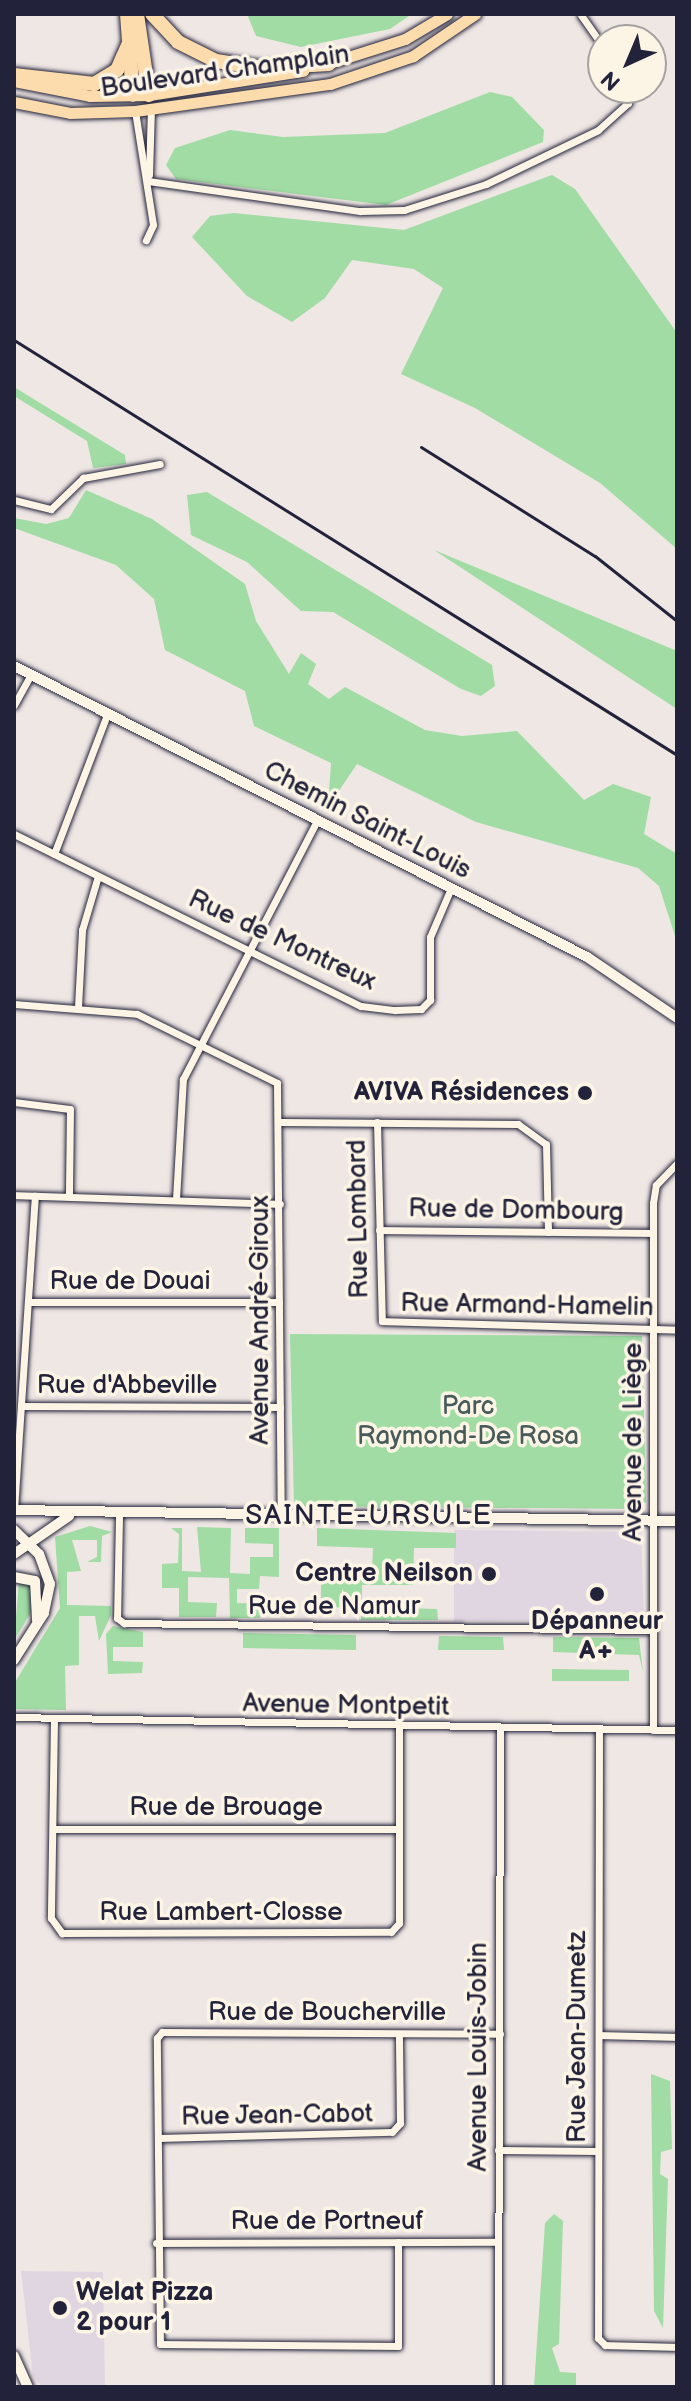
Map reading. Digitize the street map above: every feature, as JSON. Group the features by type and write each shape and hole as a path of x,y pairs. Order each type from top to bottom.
{"highway":[{"path":"127,14 133,95"},
{"path":"137,14 150,102"},
{"path":"152,14 188,49 216,61 263,68 329,64"},
{"path":"14,78 94,84 117,70 131,39"}],"main road":[{"name":"Boulevard Champlain","path":"14,102 70,113 135,111 150,102 329,64 405,39 447,14"},
{"name":"Boulevard Champlain","path":"14,78 64,93 133,95 150,102 369,74 413,56 475,14"},
{"path":"133,95 135,111"}],"street":[{"path":"148,181 150,102"},
{"path":"148,181 360,211 404,210 486,184 598,130 627,104"},
{"path":"135,111 153,225 146,240"},
{"path":"14,500 51,509 83,478 160,464"},
{"name":"Chemin Saint-Louis","path":"14,666 587,957 677,1018"},
{"path":"14,705 31,674"},
{"path":"54,854 108,712"},
{"path":"176,1199 180,1089 200,1044 317,821"},
{"name":"Rue de Montreux","path":"14,834 361,1006 421,1009 430,1000 430,937 451,888"},
{"path":"78,1007 82,930 98,876"},
{"path":"14,1004 137,1014 200,1044"},
{"name":"Avenue André-Giroux","path":"200,1044 277,1083 281,1122 281,1518"},
{"path":"14,1102 70,1109 69,1196"},
{"path":"281,1122 377,1122 528,1129 548,1155 548,1232"},
{"name":"Rue Lombard","path":"377,1122 380,1316"},
{"name":"Avenue de Liège","path":"653,1730 655,1520 652,1233 656,1185 677,1163"},
{"path":"14,1195 280,1204"},
{"path":"35,1196 14,1510 119,1517 677,1521"},
{"name":"Rue de Dombourg","path":"379,1230 652,1233"},
{"name":"Rue de Douai","path":"29,1302 279,1302"},
{"name":"Rue Armand-Hamelin","path":"380,1316 390,1324 677,1330"},
{"name":"Rue d'Abbeville","path":"22,1406 280,1407"},
{"path":"14,1554 26,1540 74,1514"},
{"name":"Rue de Namur","path":"119,1517 117,1618 124,1623 653,1630"},
{"path":"14,1530 26,1540 50,1584 36,1626 14,1660"},
{"path":"14,1577 35,1581 36,1626"},
{"name":"Avenue Montpetit","path":"14,1717 399,1728 677,1730"},
{"name":"Rue Lambert-Closse","path":"54,1719 51,1918 62,1933 391,1932 399,1923 399,1728"},
{"name":"Avenue Louis-Jobin","path":"498,2387 500,1728"},
{"name":"Rue Jean-Dumetz","path":"599,1730 600,2343 677,2347"},
{"name":"Rue de Brouage","path":"54,1829 398,1829"},
{"name":"Rue de Boucherville","path":"158,2138 157,2038 500,2034"},
{"name":"Rue Jean-Cabot","path":"158,2138 392,2132 400,2123 399,2035"},
{"path":"600,2035 677,2037"},
{"path":"158,2138 155,2332 164,2344 398,2346 398,2242"},
{"path":"498,2150 598,2151"},
{"name":"Rue de Portneuf","path":"156,2243 498,2242"},
{"path":"14,2356 28,2387"}],"shaded area":[{"path":"454,1530 641,1532 644,1620 454,1621"},
{"path":"21,2271 103,2272 105,2387 42,2387 33,2376"}],"green space":[{"path":"247,14 412,14 390,29 301,47 256,36"},
{"path":"490,92 512,97 544,130 543,142 386,205 176,179 166,165 175,148 230,130 283,137 385,133"},
{"path":"552,175 575,189 677,333 677,549 600,483 475,408 401,374 443,288 414,269 352,260 325,298 292,322 247,296 192,237 210,216 234,213 404,230"},
{"path":"14,387 125,455 126,464 93,468 87,441 14,396"},
{"path":"86,490 152,519 245,584 256,621 289,674 301,653 316,664 308,684 329,699 345,687 425,730 462,736 517,731 584,800 613,784 651,797 644,834 677,854 677,942 659,886 638,868 476,822 357,764 328,807 331,763 254,726 245,691 165,650 154,599 116,565 14,528 14,518 46,524 69,518"},
{"path":"207,492 492,665 495,686 481,696 461,689 333,612 301,611 247,562 191,535 187,495"},
{"path":"434,550 677,651 677,709 657,696"},
{"name":"Parc Raymond-De Rosa","path":"290,1334 642,1336 646,1502 637,1509 294,1506"},
{"path":"90,1526 112,1532 102,1536 101,1562 87,1562 97,1557 97,1540 72,1540 81,1571 67,1572 67,1605 111,1606 111,1615 99,1641 95,1616 79,1616 79,1665 65,1666 66,1710 14,1709 14,1684 60,1608 55,1537"},
{"path":"197,1527 231,1528 230,1573 250,1574 250,1557 273,1557 273,1544 245,1543 245,1528 279,1528 279,1577 260,1576 259,1589 237,1589 237,1603 261,1604 260,1618 230,1618 229,1578 188,1577 188,1602 217,1603 216,1617 179,1617 179,1588 162,1588 162,1564 178,1563 179,1534 171,1528 182,1528 182,1571 201,1572"},
{"path":"317,1528 456,1533 456,1548 414,1548 413,1585 362,1585 362,1607 437,1609 438,1620 361,1620 361,1608 321,1607 321,1569 372,1570 373,1548 317,1546"},
{"path":"19,1582 33,1585 32,1611 14,1640"},
{"path":"113,1626 143,1632 143,1647 113,1647 113,1661 143,1662 142,1673 108,1674 106,1634"},
{"path":"243,1633 356,1635 356,1650 243,1648"},
{"path":"439,1636 503,1637 504,1650 438,1650"},
{"path":"553,1637 639,1638 643,1672 639,1655 553,1652"},
{"path":"552,1669 629,1670 629,1681 552,1681"},
{"path":"651,2074 670,2081 672,2149 661,2152 660,2174 668,2179 663,2328 654,2311"},
{"path":"554,2214 563,2221 559,2344 552,2348 560,2372 576,2373 576,2387 534,2387 545,2223"}],"railway":[{"path":"14,340 677,755"},
{"path":"421,447 595,556 677,621"}],"place":[{"name":"AVIVA Résidences","path":"585,1093"},
{"name":"Centre Neilson","path":"489,1574"},
{"name":"Dépanneur A+","path":"597,1594"},
{"name":"Welat Pizza 2 pour 1","path":"60,2308"}],"district":[{"name":"SAINTE-URSULE","path":"369,1516"}]}
